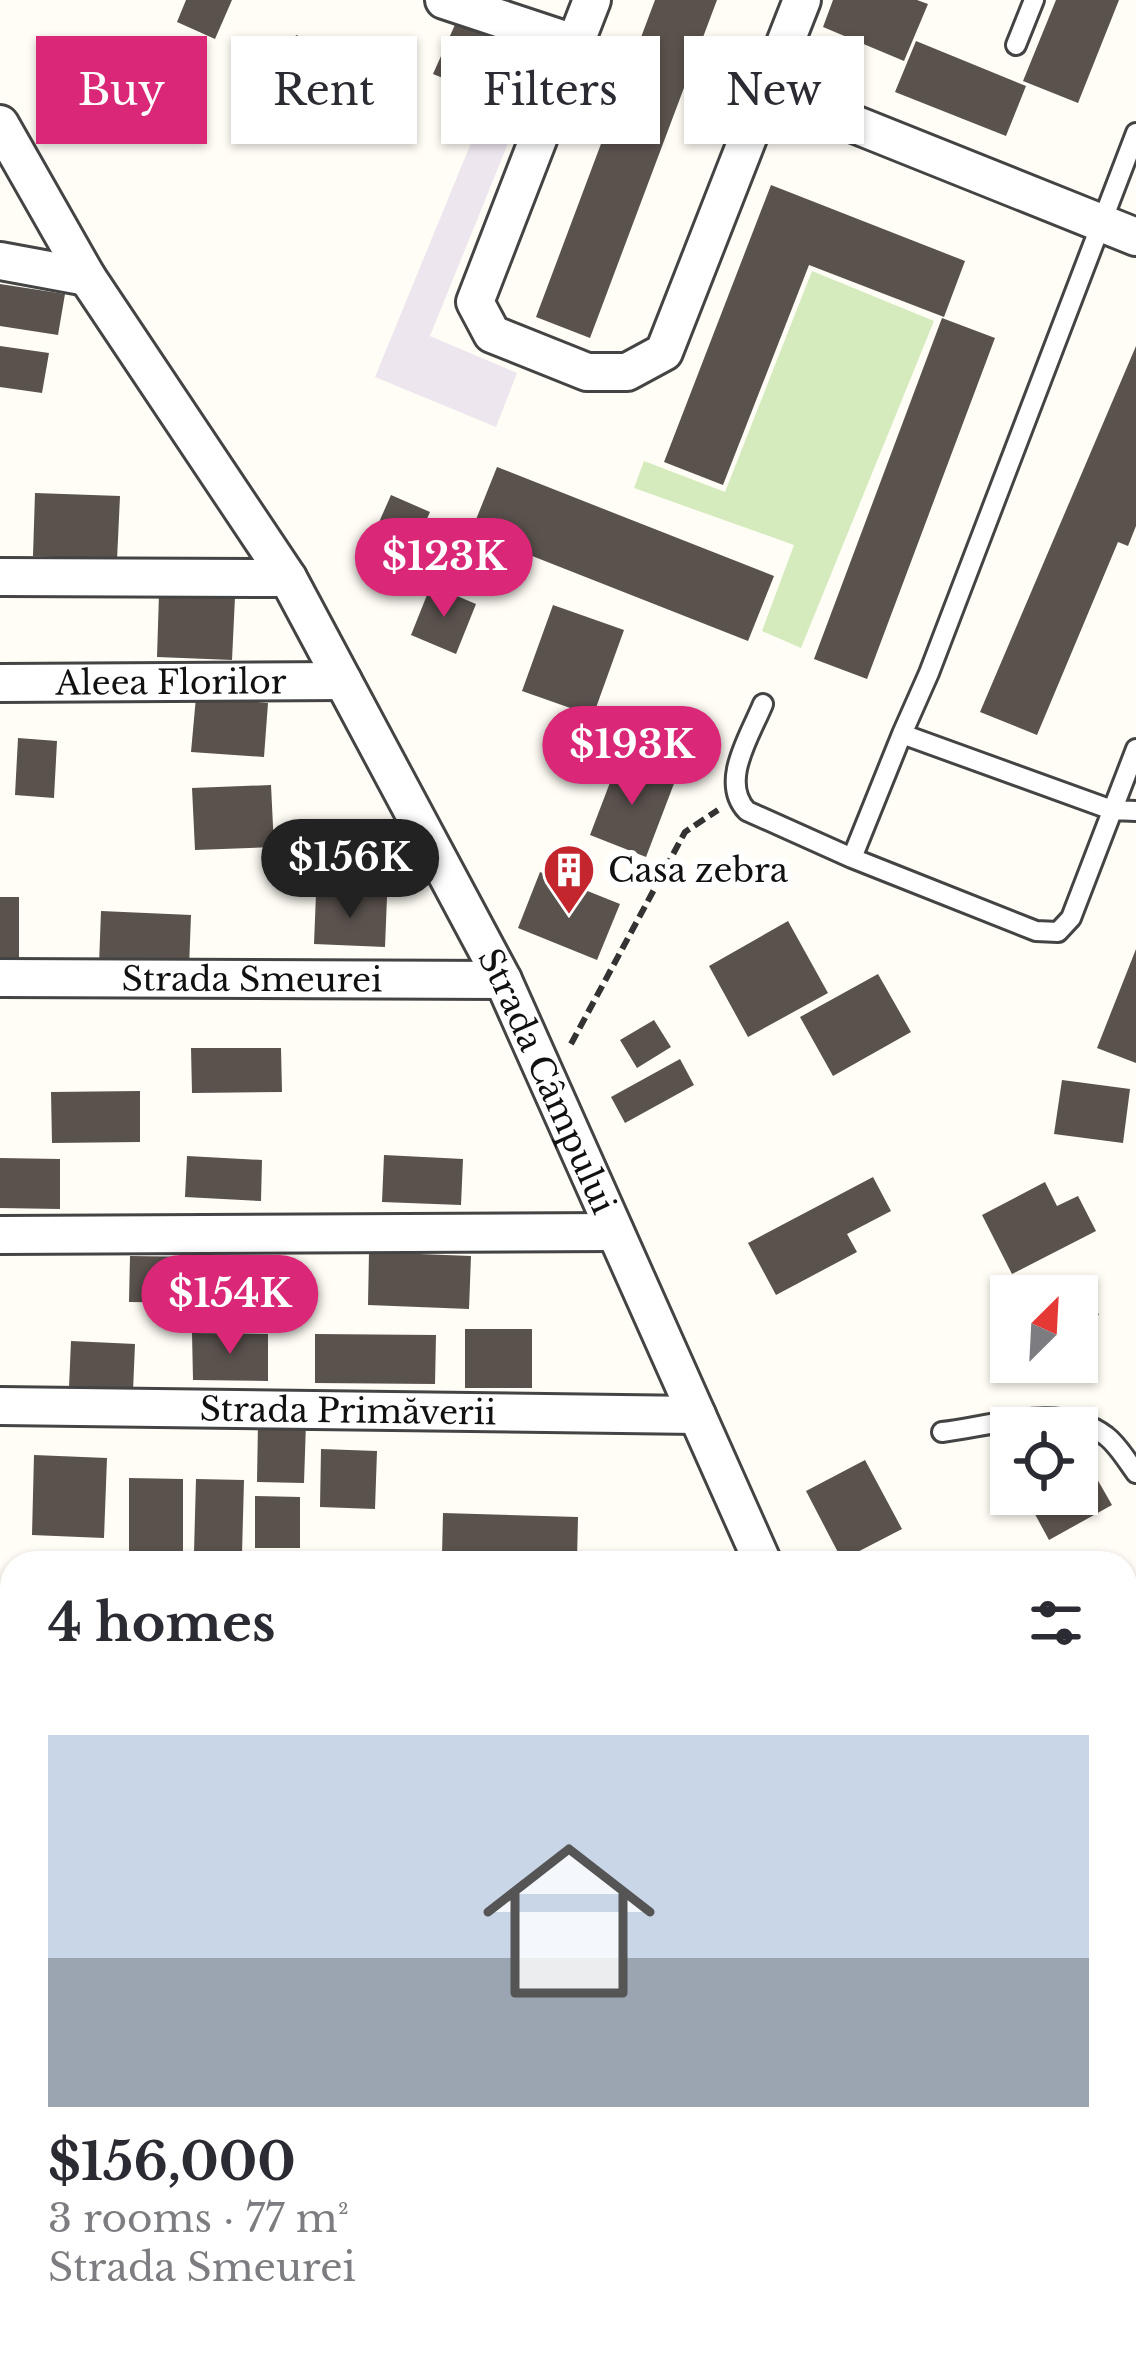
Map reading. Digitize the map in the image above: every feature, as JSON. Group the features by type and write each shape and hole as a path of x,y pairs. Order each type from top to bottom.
{"street":[{"path":"443,0 553,36"},
{"path":"577,36 592,0"},
{"path":"789,36 802,0"},
{"name":"Strada Câmpului","path":"0,124 87,277 287,578 503,980 758,1551"},
{"path":"864,128 1136,237"},
{"path":"535,144 475,302 492,334 587,372 627,372 664,352 747,144"},
{"path":"0,262 87,277"},
{"path":"0,577 287,578"},
{"name":"Aleea Florilor","path":"0,683 343,681"},
{"name":"Strada Smeurei","path":"0,978 503,980"},
{"path":"0,1235 615,1232"},
{"name":"Strada Primăverii","path":"0,1406 697,1415"}],"lane":[{"path":"1016,45 1034,0"},
{"path":"852,858 1136,133"},
{"path":"763,704 733,786 748,811 1036,931 1058,932 1070,919 1136,749"},
{"path":"902,734 1112,810 1136,811"},
{"path":"942,1432 1061,1418 1108,1437 1136,1473"}],"path":[{"path":"550,1084 685,832 738,801"}],"shaded area":[{"path":"521,21 552,35 552,36 515,36"},
{"path":"471,144 508,144 430,336 517,373 496,427 375,377"}],"green space":[{"path":"812,271 934,321 801,648 762,631 794,545 634,488 644,461 725,492"}],"building":[{"path":"186,0 232,0 215,39 177,22"},
{"path":"466,0 521,21 514,36 450,36"},
{"path":"655,0 717,0 703,36 684,36 684,88 590,338 536,317 601,144 660,144 660,36 641,36"},
{"path":"833,0 928,4 904,61 864,44 864,36 844,36 823,27"},
{"path":"1056,0 1119,0 1078,103 1023,81"},
{"path":"916,41 1026,86 1006,136 895,92"},
{"path":"771,185 965,261 944,317 809,265 723,485 664,462"},
{"path":"0,284 65,294 58,335 0,326"},
{"path":"942,318 995,338 867,679 814,659"},
{"path":"0,346 49,353 42,393 0,387"},
{"path":"1136,346 1136,526 1128,546 1118,542 1037,735 980,712"},
{"path":"497,467 774,576 748,641 471,532"},
{"path":"35,493 120,496 117,560 33,556"},
{"path":"391,495 430,512 400,580 361,563"},
{"path":"431,585 476,604 456,654 411,635"},
{"path":"159,594 235,597 232,660 157,657"},
{"path":"553,605 624,630 593,716 522,691"},
{"path":"196,697 268,703 264,757 191,752"},
{"path":"18,738 57,741 54,798 15,795"},
{"path":"619,759 675,781 646,857 590,835"},
{"path":"271,785 274,847 195,850 192,788"},
{"name":"Casa zebra","path":"540,872 620,904 597,960 518,928"},
{"path":"316,894 387,897 385,947 314,944"},
{"path":"0,897 19,897 19,959 0,959"},
{"path":"101,911 191,915 189,968 99,965"},
{"path":"788,921 828,993 748,1037 709,966"},
{"path":"1136,949 1136,1063 1097,1048"},
{"path":"878,974 911,1032 833,1076 800,1017"},
{"path":"654,1020 671,1047 637,1068 620,1040"},
{"path":"191,1048 281,1048 282,1092 192,1093"},
{"path":"680,1059 694,1085 625,1123 611,1097"},
{"path":"1062,1080 1130,1089 1123,1143 1054,1134"},
{"path":"140,1091 140,1142 52,1143 51,1092"},
{"path":"384,1155 463,1159 461,1205 382,1202"},
{"path":"187,1156 262,1160 261,1201 185,1197"},
{"path":"0,1158 60,1159 60,1209 0,1208"},
{"path":"873,1177 891,1211 847,1234 857,1252 776,1295 748,1243"},
{"path":"1045,1182 1057,1206 1078,1196 1096,1231 1012,1274 982,1215"},
{"path":"369,1252 471,1256 469,1309 368,1305"},
{"path":"130,1256 208,1257 207,1303 129,1302"},
{"path":"465,1329 532,1329 532,1388 465,1388"},
{"path":"192,1333 268,1334 268,1381 193,1380"},
{"path":"315,1334 436,1335 435,1384 315,1383"},
{"path":"71,1341 135,1344 133,1391 69,1388"},
{"path":"258,1421 306,1422 304,1483 257,1482"},
{"path":"321,1449 377,1451 375,1509 320,1507"},
{"path":"34,1455 107,1458 104,1538 32,1535"},
{"path":"865,1460 902,1529 859,1551 837,1551 806,1491"},
{"path":"129,1478 183,1479 183,1551 129,1551"},
{"path":"196,1479 244,1480 242,1551 194,1551"},
{"path":"1098,1481 1112,1505 1098,1513"},
{"path":"255,1496 300,1497 300,1548 255,1548"},
{"path":"443,1513 578,1517 577,1551 442,1551"},
{"path":"1035,1515 1094,1515 1049,1540"}],"place":[{"name":"Casa zebra","path":"569,916"}]}
